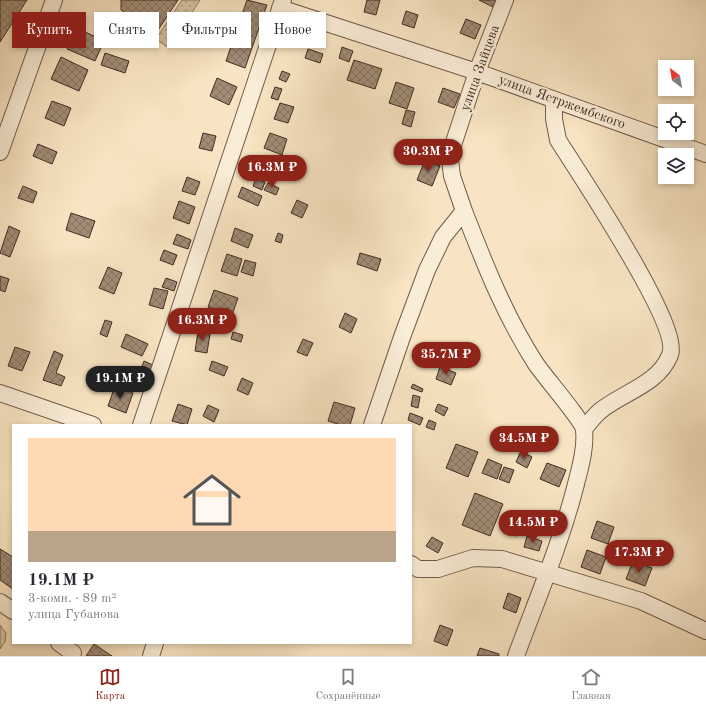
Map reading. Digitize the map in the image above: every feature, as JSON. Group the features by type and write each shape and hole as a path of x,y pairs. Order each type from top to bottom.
{"street":[{"path":"0,152 54,0"},
{"name":"улица Зайцева","path":"505,0 477,72 453,145 450,160 452,176 488,275 512,325 537,365 584,429"},
{"path":"141,424 281,4"},
{"name":"улица Ястржембского","path":"281,4 706,154"},
{"path":"516,656 567,521 581,464 584,429 600,411 657,375 670,354 670,338 652,295 558,140 554,119 554,100"},
{"path":"372,424 427,270 443,237 464,211"},
{"path":"0,393 90,424"},
{"path":"413,570 438,569 473,558 502,559 547,574 641,601 706,631"},
{"path":"0,602 12,610"},
{"path":"60,644 73,653 71,656"},
{"path":"151,656 155,644"}],"shaded area":[{"path":"182,0 200,0 192,12 174,12"},
{"path":"167,22 167,47 159,41 159,34"},
{"path":"0,625 6,633 5,642 0,649"}],"building":[{"path":"0,0 27,0 19,12 12,12 12,23 0,42"},
{"path":"121,0 178,0 170,12 167,12 167,16 159,28 159,12 124,12 121,10"},
{"path":"247,0 267,5 265,12 259,12 259,28 245,68 226,61 230,48 251,48 251,12 243,12"},
{"path":"367,0 380,0 376,15 364,12"},
{"path":"479,0 496,0 493,7"},
{"path":"406,11 418,15 414,28 402,24"},
{"path":"466,19 481,25 475,39 460,33"},
{"path":"86,32 94,36 94,48 101,48 95,61 67,49 86,48"},
{"path":"342,47 353,51 349,62 339,58"},
{"path":"308,49 323,54 320,63 305,58"},
{"path":"105,53 129,61 125,73 101,65"},
{"path":"61,57 88,70 79,91 51,79"},
{"path":"354,60 382,69 375,89 347,80"},
{"path":"282,71 290,74 286,82 279,79"},
{"path":"217,78 237,87 229,105 210,96"},
{"path":"396,82 414,88 407,109 389,103"},
{"path":"275,87 282,89 278,100 271,98"},
{"path":"443,88 460,94 454,108 438,102"},
{"path":"52,101 71,108 64,126 45,118"},
{"path":"280,103 294,107 288,123 274,119"},
{"path":"406,110 415,112 411,127 402,124"},
{"path":"203,133 216,136 212,151 199,148"},
{"path":"270,133 287,139 282,155 264,148"},
{"path":"38,144 57,152 52,164 33,156"},
{"path":"406,146 418,151 415,157 403,153"},
{"path":"263,160 270,162 267,172 259,169"},
{"path":"425,160 440,166 432,186 417,180"},
{"path":"187,177 200,182 195,195 182,191"},
{"path":"256,178 265,182 262,190 253,186"},
{"path":"268,183 279,188 276,195 264,190"},
{"path":"23,186 37,192 33,203 18,198"},
{"path":"242,187 262,196 258,206 238,197"},
{"path":"297,200 308,205 302,218 291,213"},
{"path":"179,201 195,207 189,224 173,218"},
{"path":"71,213 95,221 89,238 66,230"},
{"path":"9,226 20,231 10,257 0,253"},
{"path":"235,228 253,235 248,248 231,241"},
{"path":"278,233 283,235 281,243 275,241"},
{"path":"177,234 191,240 188,249 173,244"},
{"path":"164,250 177,255 173,265 160,260"},
{"path":"360,253 381,259 377,271 357,264"},
{"path":"227,254 242,259 237,276 221,271"},
{"path":"245,260 256,263 253,276 241,272"},
{"path":"108,267 122,273 114,294 99,288"},
{"path":"0,276 9,279 5,292 0,290"},
{"path":"166,278 177,282 174,291 162,287"},
{"path":"154,288 168,291 163,309 149,305"},
{"path":"214,290 238,298 232,315 208,307"},
{"path":"345,313 357,319 351,333 339,327"},
{"path":"105,320 112,322 107,337 100,334"},
{"path":"198,332 210,334 207,353 195,351"},
{"path":"233,332 243,335 241,342 231,339"},
{"path":"126,334 148,344 142,356 121,347"},
{"path":"303,339 313,343 307,356 297,352"},
{"path":"15,347 30,352 22,371 8,366"},
{"path":"54,351 63,355 56,373 65,377 61,386 43,380"},
{"path":"144,361 153,365 148,377 139,374"},
{"path":"212,361 228,367 224,376 209,370"},
{"path":"440,367 456,373 451,385 436,379"},
{"path":"242,378 253,383 248,395 237,390"},
{"path":"413,384 423,389 422,392 411,388"},
{"path":"115,386 133,393 126,413 108,406"},
{"path":"413,395 420,397 418,408 411,406"},
{"path":"334,402 355,408 350,424 338,424 328,421"},
{"path":"178,404 192,409 187,424 172,421"},
{"path":"438,404 448,408 444,416 435,411"},
{"path":"208,405 219,410 214,422 203,416"},
{"path":"410,413 423,418 420,425 408,420"},
{"path":"429,420 436,423 434,430 426,427"},
{"path":"456,444 478,452 468,477 446,468"},
{"path":"521,451 532,457 527,468 516,462"},
{"path":"488,459 502,465 497,479 482,473"},
{"path":"547,463 566,470 559,487 540,479"},
{"path":"504,467 514,470 509,483 499,479"},
{"path":"475,493 503,504 490,536 462,525"},
{"path":"597,521 614,527 608,544 591,538"},
{"path":"513,522 521,525 517,536 509,534"},
{"path":"527,536 542,541 539,551 524,547"},
{"path":"432,537 443,543 438,553 426,546"},
{"path":"0,549 12,556 12,588 0,580"},
{"path":"587,550 606,557 600,574 581,567"},
{"path":"633,561 652,568 645,586 626,579"},
{"path":"508,593 521,598 516,613 503,608"},
{"path":"440,625 453,630 447,646 434,641"},
{"path":"94,644 112,656 86,656"},
{"path":"480,648 499,654 499,656 477,656"}]}
